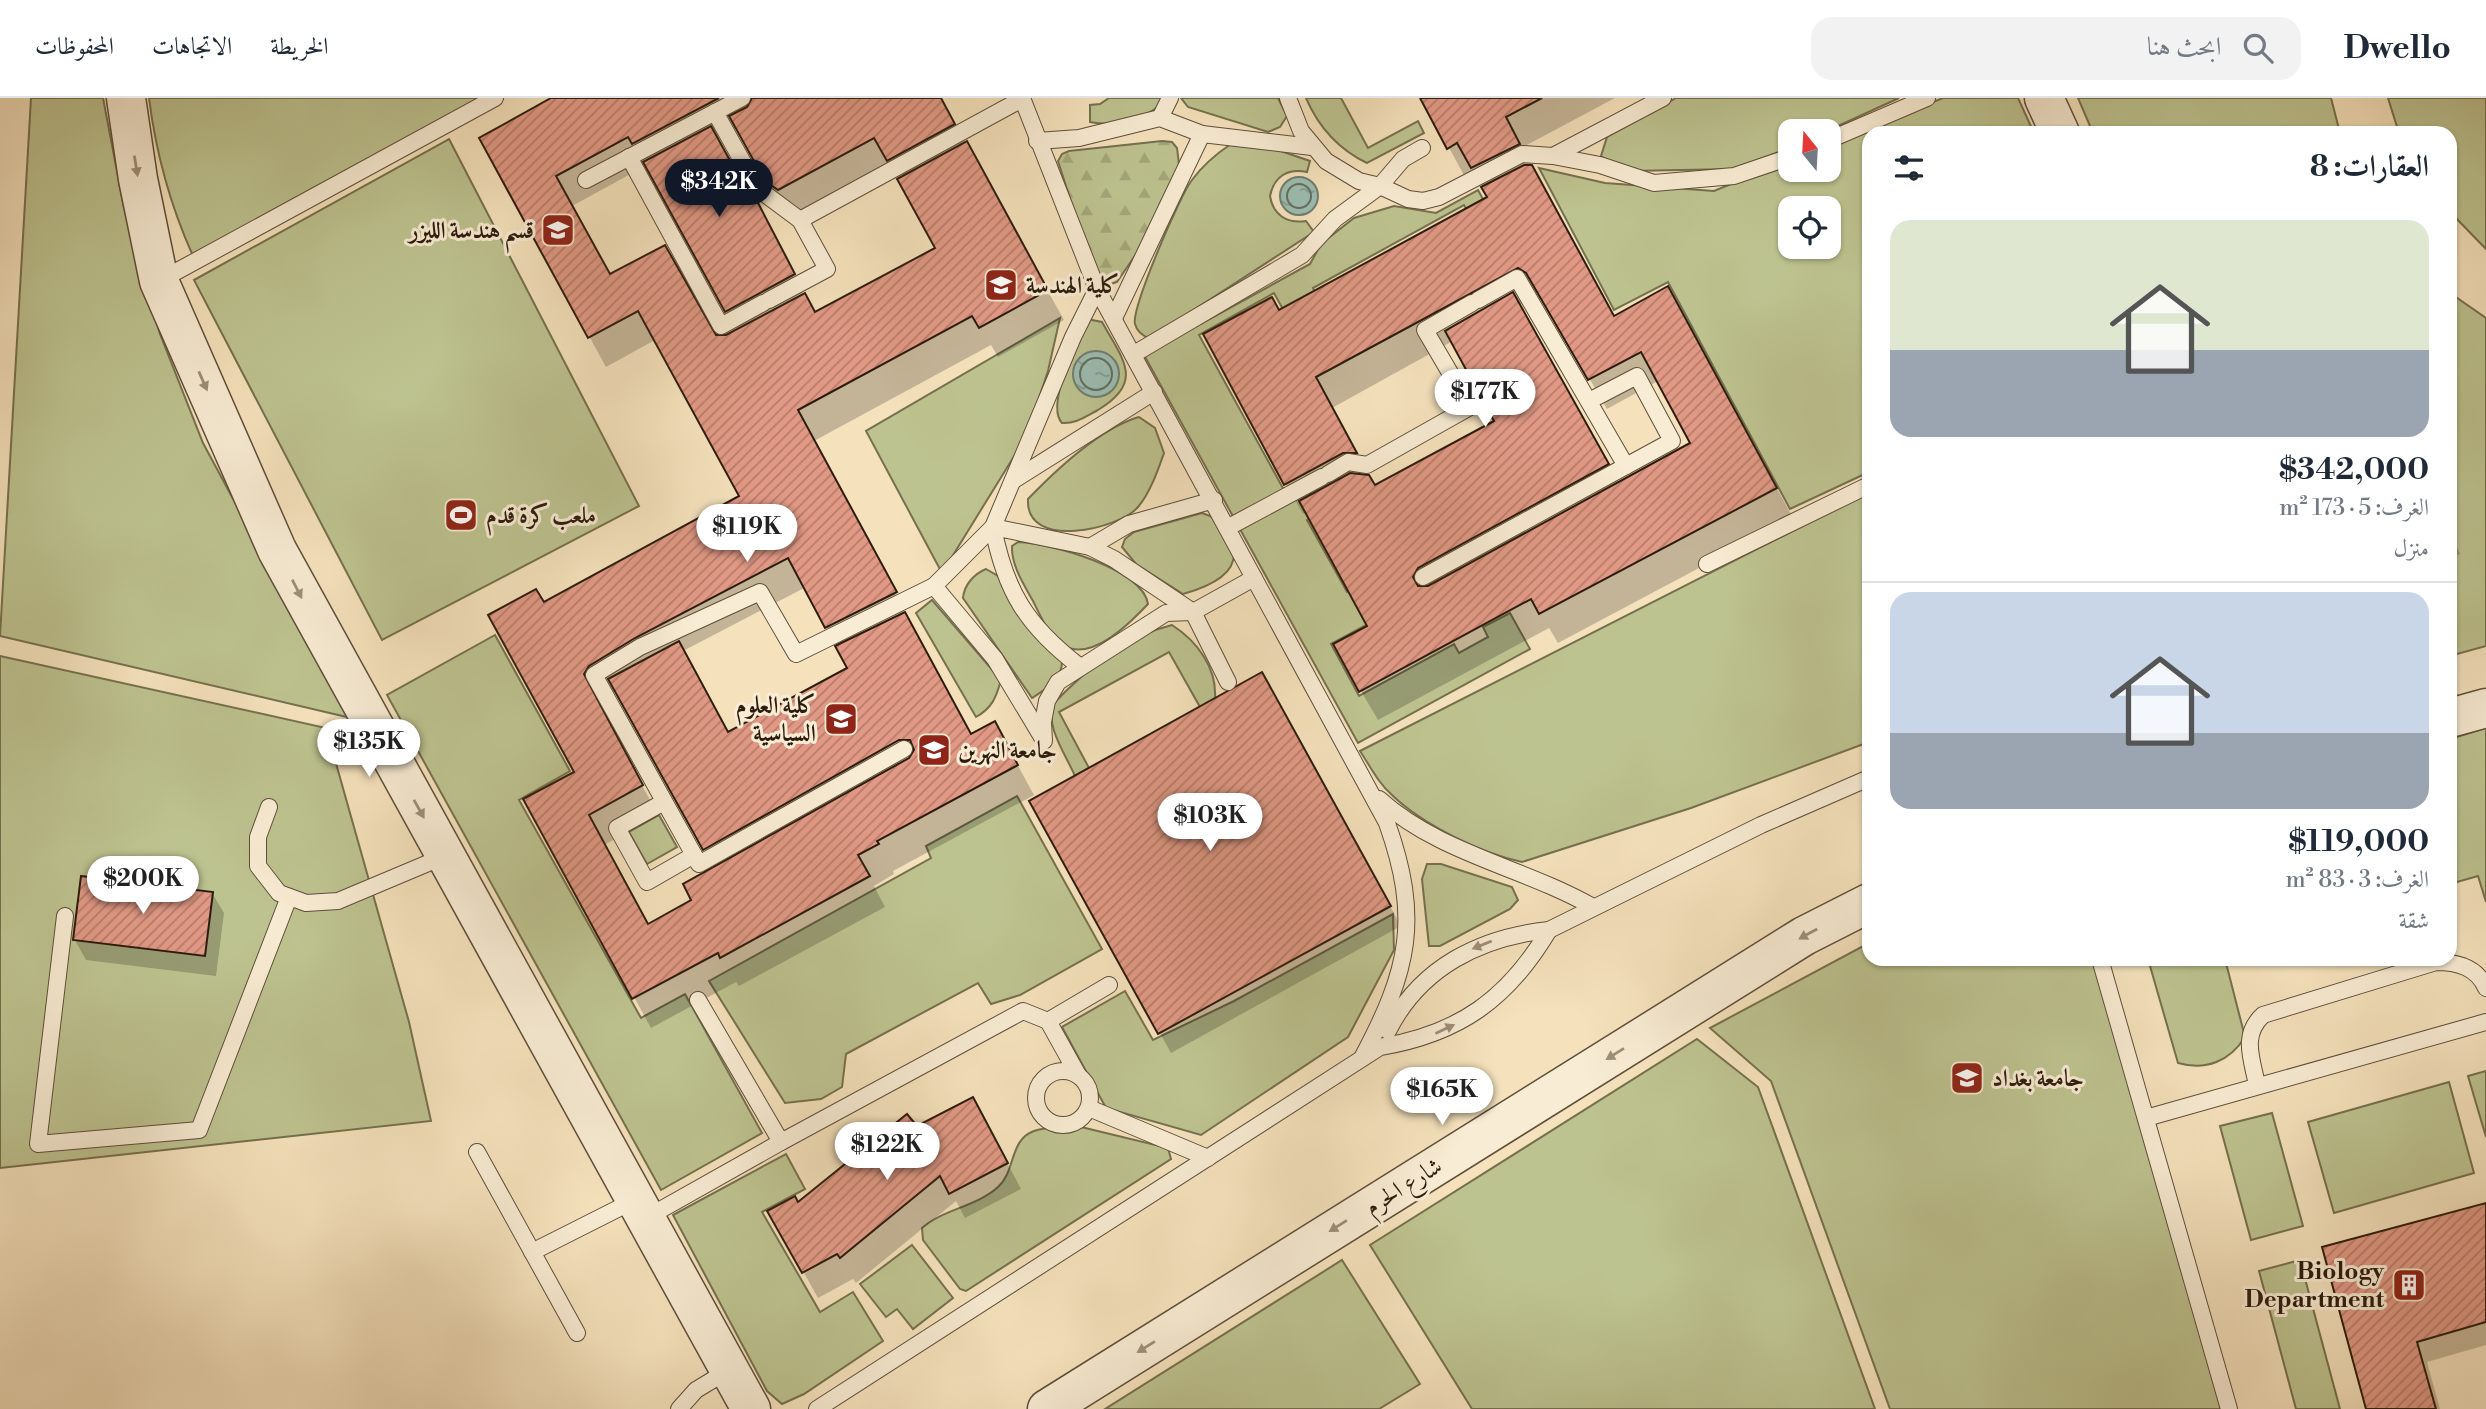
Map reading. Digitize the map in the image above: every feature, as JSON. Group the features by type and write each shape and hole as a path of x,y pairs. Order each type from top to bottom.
{"street":[{"path":"126,98 159,282 277,550 751,1409"},
{"path":"2044,98 2057,126"},
{"path":"2457,716 2486,708"},
{"name":"شارع الحرم","path":"1048,1409 1792,944 1862,907"}],"lane":[{"path":"159,282 495,98"},
{"path":"586,180 743,98"},
{"path":"800,219 1022,98 1097,289 1214,500 1387,823 1401,862 1407,902 1407,930 1398,983 1361,1059"},
{"path":"1160,118 1170,98"},
{"path":"1288,98 1301,131 1312,147 1342,172 1360,181 1380,186 1392,195 1423,201 1439,197 1522,154 1553,156 1600,165 1654,183 1734,176 1778,161"},
{"path":"1553,156 1663,98"},
{"path":"1841,135 1927,98"},
{"path":"629,157 721,326 827,269 800,219 757,188 715,112"},
{"path":"1037,141 1079,138 1160,118 1202,134 1312,147"},
{"path":"1114,318 1202,134"},
{"path":"1134,354 1303,255 1335,219 1380,186 1392,169 1422,148"},
{"path":"1227,528 1348,462 1367,465 1470,407 1425,330 1517,278 1626,466"},
{"path":"904,749 699,864 594,675 640,647 760,592 796,654 934,586 993,527 1073,337 1097,289"},
{"path":"1423,578 1672,441 1637,376 1589,401"},
{"path":"1014,480 1154,392"},
{"path":"1707,564 1862,488"},
{"path":"1090,547 1129,524 1214,500"},
{"path":"993,527 1090,547 1193,612 1228,682"},
{"path":"993,527 1007,581 1029,620 1052,645 1079,666"},
{"path":"934,586 995,659 1044,741 1043,722 1047,701 1058,682 1079,666 1166,613 1193,612 1254,578"},
{"path":"1380,1047 1396,1015 1418,986 1446,963 1478,945 1513,934 1549,930 1761,825 1862,781"},
{"path":"1367,788 1399,817 1438,840 1560,890 1592,907"},
{"path":"664,802 617,828 646,881 694,855"},
{"path":"269,807 258,837 258,866 279,893 306,903 338,901 445,856"},
{"path":"65,916 38,1144 199,1130 289,897"},
{"path":"817,1409 1380,1047 1410,1042 1439,1032 1492,1001 1527,964 1549,930"},
{"path":"2457,963 2470,969 2486,988"},
{"path":"2102,966 2229,1409"},
{"path":"2257,1085 2248,1040 2252,1026 2263,1015 2423,966"},
{"path":"1048,1021 1110,985"},
{"path":"698,1000 780,1142"},
{"path":"532,1252 640,1209 780,1142 1023,1011 1048,1021 1078,1075 1088,1086 1089,1108 1076,1122 1067,1125 1049,1121 1037,1106 1038,1088 1050,1073 1069,1071 1078,1075"},
{"path":"2146,1118 2486,1022"},
{"path":"1089,1108 1208,1158"},
{"path":"477,1152 577,1333"},
{"path":"678,1409 696,1390 729,1370"}],"green space":[{"path":"31,98 103,98 124,208 160,334 203,443 351,718 0,636"},
{"path":"149,98 479,98 193,256 165,179"},
{"path":"1109,98 1165,98 1151,111 1132,120 1090,122 1090,105 1100,104"},
{"path":"1181,98 1278,98 1287,116 1280,127 1268,132 1188,107"},
{"path":"1306,98 1341,98 1368,148 1418,121 1424,133 1367,163 1330,136"},
{"path":"1676,98 1899,98 1841,125 1841,119 1778,119 1778,152 1732,169 1630,171 1612,166 1601,156 1607,137"},
{"path":"1943,98 2018,98 2031,126 1874,126"},
{"path":"2078,98 2331,98 2338,126 2090,126"},
{"path":"2388,98 2486,98 2486,249 2457,219 2457,126 2397,126"},
{"path":"1862,131 1862,475 1790,509 1668,282 1614,310 1539,168 1605,183 1714,191 1778,165 1778,182 1841,182 1841,139"},
{"path":"449,139 639,506 382,640 194,280"},
{"path":"1172,142 1177,148 1180,172 1143,244 1117,282 1108,285 1093,270 1058,161 1062,154 1069,151"},
{"path":"1231,144 1266,146 1310,161 1307,172 1294,171 1278,179 1270,196 1274,208 1282,217 1299,222 1306,221 1314,232 1149,339 1137,329 1136,314 1158,252 1192,180 1210,160"},
{"path":"1478,190 1490,212 1473,221 1464,205 1313,288 1321,305 1290,322 1274,293 1199,335 1285,492 1307,488 1316,503 1333,505 1307,520 1347,592 1371,579 1383,616 1331,644 1359,696 1454,644 1459,653 1488,637 1483,627 1510,613 1530,649 1358,743 1144,355 1310,264 1321,244 1354,218 1394,206 1436,213"},
{"path":"2457,298 2486,318 2486,646 2457,654"},
{"path":"1060,318 1048,371 1026,437 942,573 866,431"},
{"path":"1087,319 1102,322 1122,359 1126,370 1125,380 1113,400 1076,421 1062,423 1057,402 1060,388"},
{"path":"1139,417 1155,428 1164,453 1150,488 1138,507 1113,522 1075,531 1057,530 1041,525 1031,515 1028,499 1052,475 1110,430"},
{"path":"1862,496 1862,745 1691,808 1522,862 1471,845 1420,817 1387,790 1360,751"},
{"path":"1202,513 1223,521 1234,554 1229,570 1207,585 1183,594 1136,564 1122,547 1125,539 1134,532"},
{"path":"1018,542 1052,547 1113,569 1142,591 1148,604 1121,630 1097,645 1074,649 1063,645 1045,625 1019,575 1012,553 1012,546"},
{"path":"986,569 998,576 1062,660 1057,678 1032,698 963,598 970,580"},
{"path":"932,600 1001,680 993,702 976,717 916,613"},
{"path":"1172,625 1190,639 1204,656 1213,676 1215,698 1200,707 1169,652 1059,712 1089,768 1075,776 1054,730 1054,703 1108,655 1139,637"},
{"path":"495,635 570,771 519,800 641,1018 685,994 762,1133 661,1190 387,695"},
{"path":"0,656 326,728 409,1022 431,1121 0,1168"},
{"path":"2486,728 2486,902 2478,876 2457,882 2457,737"},
{"path":"1017,796 1102,949 1020,995 991,1004 978,983 846,1054 842,1087 821,1099 785,1103 709,981 931,858 926,846"},
{"path":"659,815 677,847 647,864 629,832"},
{"path":"1427,864 1441,864 1512,887 1518,900 1510,909 1440,946 1429,946 1422,879"},
{"path":"1393,914 1394,950 1348,1037 1201,1135 1106,1108 1062,1027 1125,991 1153,1040 1234,1001"},
{"path":"1862,947 1862,966 2097,966 2221,1409 1890,1409 1771,1081 1710,1028"},
{"path":"2150,966 2227,966 2245,1037 2232,1052 2216,1062 2198,1066 2178,1063"},
{"path":"1697,1039 1758,1087 1875,1409 1472,1409 1370,1245"},
{"path":"2486,1071 2486,1137 2468,1076"},
{"path":"2449,1082 2474,1173 2334,1213 2308,1122"},
{"path":"2272,1113 2303,1226 2251,1240 2220,1126"},
{"path":"1077,1126 1168,1148 1171,1159 966,1291 960,1289 923,1240 922,1228 998,1187 1008,1173 1016,1148 1026,1135 1050,1128"},
{"path":"786,1154 805,1189 762,1212 820,1312 853,1292 883,1341 804,1394 782,1404 767,1391 673,1215"},
{"path":"912,1245 953,1298 913,1329 897,1309 886,1317 860,1284"},
{"path":"1342,1260 1420,1384 1379,1409 1105,1409"},
{"path":"2300,1260 2340,1409 2296,1409 2259,1271"}],"water":[{"path":"1299,177 1312,183 1318,196 1312,209 1299,215 1286,209 1280,196 1286,183"},
{"path":"1096,351 1112,358 1119,374 1112,390 1096,397 1080,390 1073,374 1080,358"}],"building":[{"path":"551,98 719,98 632,144 628,137 556,176 610,274 665,245 716,335 726,335 805,293 815,312 935,248 897,179 967,141 1048,290 979,328 972,316 798,410 897,592 825,628 788,558 635,638 589,666 584,674 643,785 589,815 648,924 691,900 683,884 909,758 914,750 910,740 899,740 703,850 608,679 679,641 728,732 847,668 835,646 905,612 971,734 995,721 1018,765 877,841 879,844 858,855 870,876 720,958 718,953 632,999 523,799 574,772 488,615 536,589 544,602 739,496 638,311 588,338 479,138"},
{"path":"752,98 941,98 955,124 887,161 874,138 778,190 765,181 729,116 747,107"},
{"path":"1420,98 1542,98 1506,117 1520,144 1471,168 1457,143 1447,149"},
{"path":"711,126 748,193 757,201 795,274 725,312 643,162"},
{"path":"1524,165 1532,165 1614,316 1668,286 1777,488 1539,614 1531,599 1359,692 1333,644 1367,626 1299,501 1350,473 1369,475 1375,485 1494,421 1445,331 1513,292 1609,464 1418,568 1413,577 1418,586 1428,586 1690,443 1641,352 1588,380 1526,273 1518,268 1316,377 1357,453 1343,453 1284,485 1203,334 1272,297 1279,310 1487,197 1481,187"},
{"path":"1262,672 1391,906 1158,1034 1029,801"},
{"path":"81,876 213,892 205,956 73,940"},
{"path":"973,1097 1008,1163 949,1194 940,1176 840,1258 837,1254 802,1273 767,1211 795,1196 798,1202 907,1114 917,1126"},
{"name":"Biology Department","path":"2486,1203 2486,1322 2417,1342 2436,1409 2366,1409 2322,1247"}],"place":[{"name":"قسم هندسة الليزر","path":"558,230"},
{"name":"كلية الهندسة","path":"1001,285"},
{"name":"ملعب كرة قدم","path":"461,515"},
{"name":"كلية العلوم السياسية","path":"841,719"},
{"name":"جامعة النهرين","path":"934,750"},
{"name":"جامعة بغداد","path":"1967,1078"},
{"name":"Biology Department","path":"2409,1285"}]}
